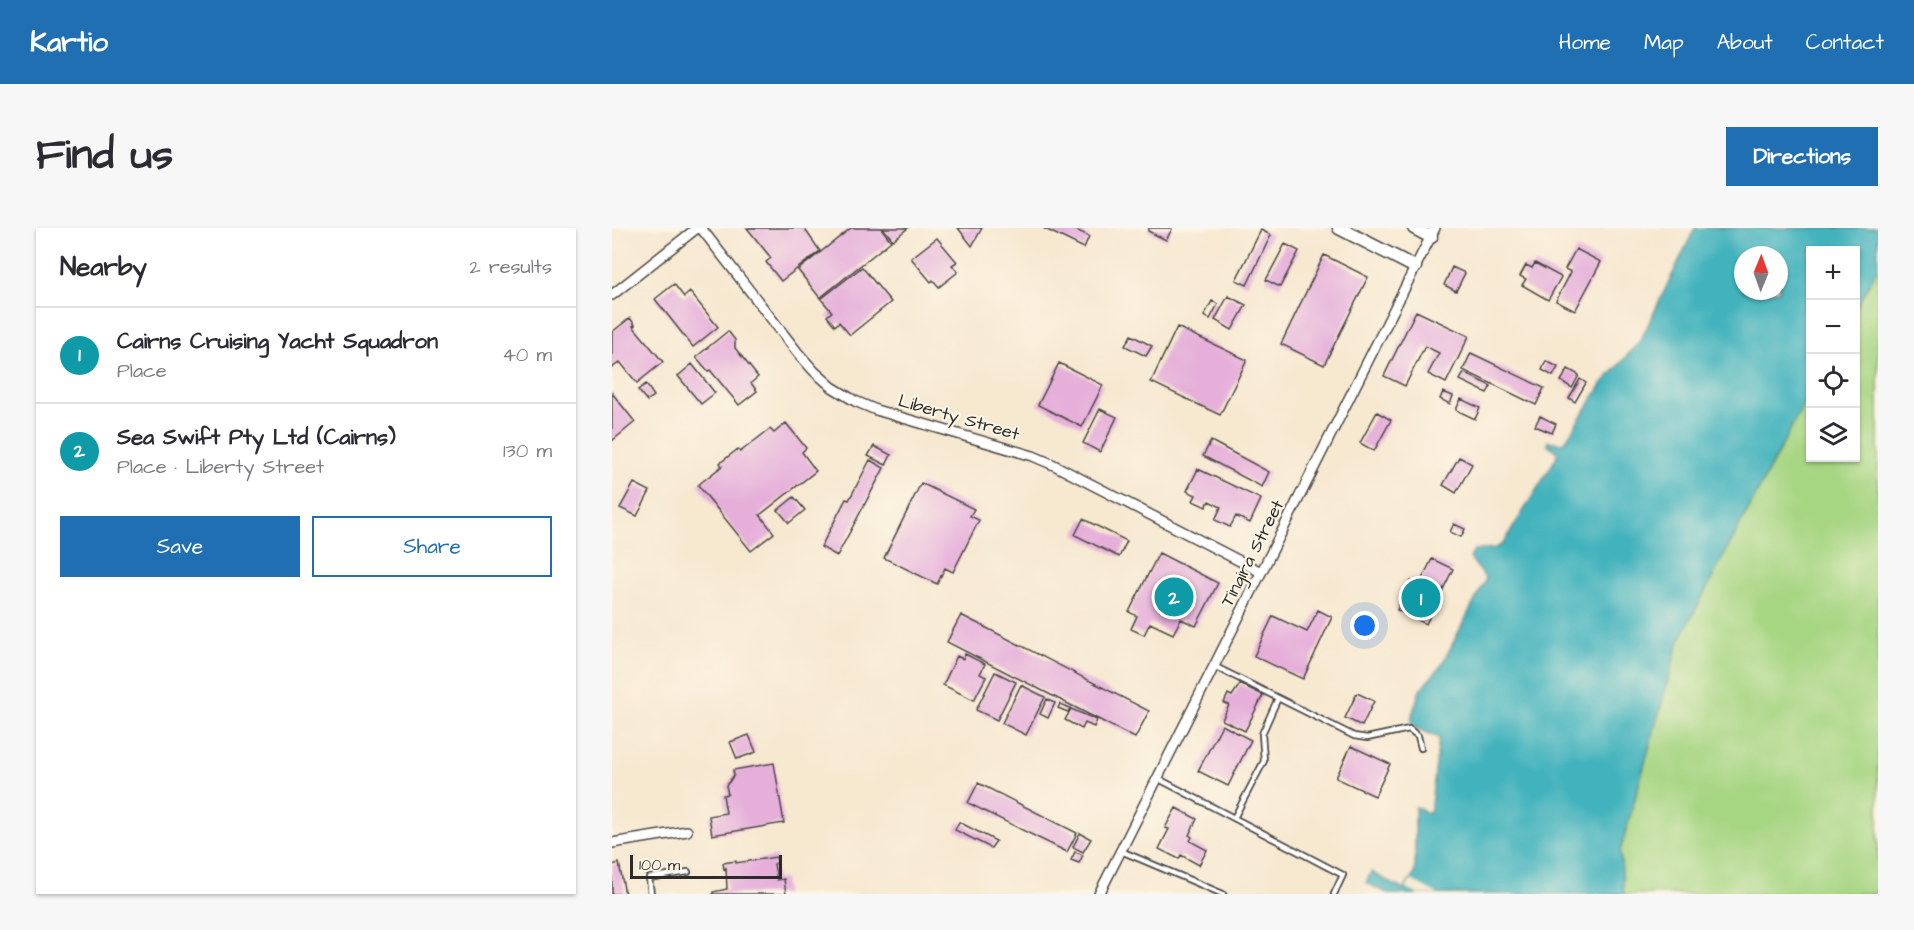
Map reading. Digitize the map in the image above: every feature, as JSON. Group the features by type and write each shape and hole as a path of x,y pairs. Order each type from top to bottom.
{"street":[{"path":"612,296 699,228"},
{"name":"Liberty Street","path":"699,228 798,353 832,387 876,410 1022,453 1054,465 1261,572"},
{"path":"1339,228 1415,267"},
{"path":"1414,228 1433,232"},
{"name":"Tingira Street","path":"1099,894 1433,232"},
{"path":"612,843 687,831"}],"lane":[{"path":"1214,666 1354,736 1366,738 1409,729 1418,736 1421,748"},
{"path":"1234,818 1264,761 1262,734 1278,698"},
{"path":"1157,778 1343,875 1334,894"},
{"path":"1121,851 1222,894"},
{"path":"651,894 649,878 688,872"}],"green space":[{"path":"1878,267 1878,894 1624,894 1620,852 1679,641 1806,400 1806,462 1860,462 1860,301"}],"water":[{"path":"1695,228 1878,228 1878,267 1860,301 1860,246 1806,246 1806,400 1679,641 1620,852 1624,894 1389,894 1366,883 1371,872 1404,890 1414,874 1415,807 1430,814 1439,738 1411,726 1412,715 1420,690 1441,666 1486,579 1470,558 1474,550 1496,548 1503,544 1555,460 1558,452 1547,444 1548,441 1562,443 1566,440 1603,383 1640,341"}],"pier":[{"path":"1411,880 1438,894 1417,894 1406,888"}],"building":[{"path":"747,228 804,228 820,251 781,281 766,262 771,258"},
{"path":"851,228 881,228 891,241 820,298 798,270"},
{"path":"883,228 908,228 893,240"},
{"path":"958,228 982,228 972,246"},
{"path":"1043,228 1072,228 1089,236 1084,248"},
{"path":"1149,228 1172,229 1166,240 1148,231"},
{"path":"1261,230 1271,235 1247,285 1236,280"},
{"path":"937,238 957,262 952,265 958,272 939,287 933,280 931,282 911,258"},
{"path":"1285,244 1299,251 1280,287 1266,280"},
{"path":"1576,249 1601,262 1575,311 1556,301 1571,272 1565,269"},
{"path":"1324,255 1368,277 1324,365 1281,344"},
{"path":"1535,263 1561,277 1548,300 1522,285 1526,279 1520,276 1526,265 1532,268"},
{"path":"862,267 891,302 850,335 839,322 835,326 827,316 832,312 821,299"},
{"path":"1452,267 1465,273 1456,291 1444,285"},
{"path":"674,284 684,297 690,292 718,327 693,347 655,299"},
{"path":"1228,296 1246,305 1232,330 1215,320"},
{"path":"1212,301 1218,304 1210,319 1204,316"},
{"path":"1416,311 1469,336 1446,383 1428,374 1439,353 1425,346 1405,386 1384,376"},
{"path":"630,318 635,325 633,326 663,362 637,383 620,362 612,368 612,332"},
{"path":"1177,327 1247,360 1220,415 1151,382"},
{"path":"728,331 735,340 735,348 758,377 751,383 757,391 739,405 696,357"},
{"path":"1131,335 1152,346 1146,356 1125,346"},
{"path":"1471,353 1544,388 1536,405 1463,370"},
{"path":"1546,361 1558,367 1553,376 1542,370"},
{"path":"1059,363 1103,385 1082,427 1038,405"},
{"path":"692,364 715,393 701,404 678,376"},
{"path":"1568,369 1579,375 1572,388 1561,381"},
{"path":"1464,373 1491,386 1487,393 1460,380"},
{"path":"1580,379 1586,383 1575,402 1569,398"},
{"path":"646,384 654,396 647,401 638,390"},
{"path":"1443,392 1453,396 1450,404 1440,399"},
{"path":"612,393 635,422 612,441"},
{"path":"1461,399 1480,408 1475,419 1456,410"},
{"path":"1100,409 1117,417 1100,452 1083,443"},
{"path":"1377,412 1391,420 1374,451 1360,443"},
{"path":"1540,416 1556,424 1552,433 1535,426"},
{"path":"786,423 806,448 802,452 816,471 760,515 774,533 751,551 698,485 722,466 720,463 738,449 740,452 770,429 774,433"},
{"path":"1211,441 1269,472 1262,487 1203,456"},
{"path":"874,446 891,455 886,465 868,456"},
{"path":"1459,457 1472,464 1456,493 1443,485"},
{"path":"870,460 884,468 837,556 821,547"},
{"path":"1198,469 1261,499 1250,523 1236,516 1230,527 1215,520 1221,507 1209,501 1206,507 1193,501 1196,495 1187,491"},
{"path":"634,483 650,491 637,516 620,508"},
{"path":"921,483 974,509 970,516 979,520 953,572 945,568 937,584 884,558"},
{"path":"794,497 805,510 789,523 778,510"},
{"path":"1083,519 1127,541 1119,557 1075,535"},
{"path":"1454,524 1465,529 1461,537 1450,532"},
{"path":"1159,553 1218,583 1196,626 1181,619 1173,634 1150,623 1144,635 1131,629 1137,616 1129,612"},
{"path":"1432,559 1453,569 1426,624 1397,610 1411,581 1419,585"},
{"path":"1318,610 1332,617 1303,679 1254,656 1273,616 1307,632"},
{"path":"961,615 1149,711 1135,738 947,642"},
{"path":"965,654 985,664 980,674 986,677 974,700 943,685 957,656 963,659"},
{"path":"995,672 1016,682 997,720 976,710"},
{"path":"1240,684 1263,695 1245,731 1222,720 1229,705 1224,703 1228,694 1232,696"},
{"path":"1021,685 1045,697 1026,735 1002,723"},
{"path":"1357,693 1374,701 1362,726 1345,718"},
{"path":"1047,699 1055,703 1048,718 1040,714"},
{"path":"1060,704 1070,708 1068,712 1058,708"},
{"path":"1071,709 1097,720 1094,727 1085,723 1082,729 1065,720"},
{"path":"1222,725 1251,740 1228,786 1198,771"},
{"path":"749,735 756,752 737,759 730,742"},
{"path":"1351,746 1390,764 1375,796 1336,778"},
{"path":"774,763 784,823 712,835 709,816 726,813 723,795 728,794 726,786 734,775 733,770"},
{"path":"978,783 1077,833 1067,852 968,803"},
{"path":"1176,808 1197,819 1189,835 1192,837 1190,841 1207,850 1199,865 1181,855 1179,859 1159,849 1169,829 1165,828"},
{"path":"959,822 996,841 991,848 955,830"},
{"path":"1080,833 1091,839 1083,852 1073,847"},
{"path":"1075,852 1083,855 1079,863 1071,860"},
{"path":"776,857 777,863 774,864 777,880 784,879 786,894 713,894 713,892 727,889 726,868 724,869 723,863"},
{"path":"619,863 625,894 612,894 612,865"}],"place":[{"name":"Sea Swift Pty Ltd (Cairns)","path":"1174,597"},
{"name":"Cairns Cruising Yacht Squadron","path":"1421,598"}]}
